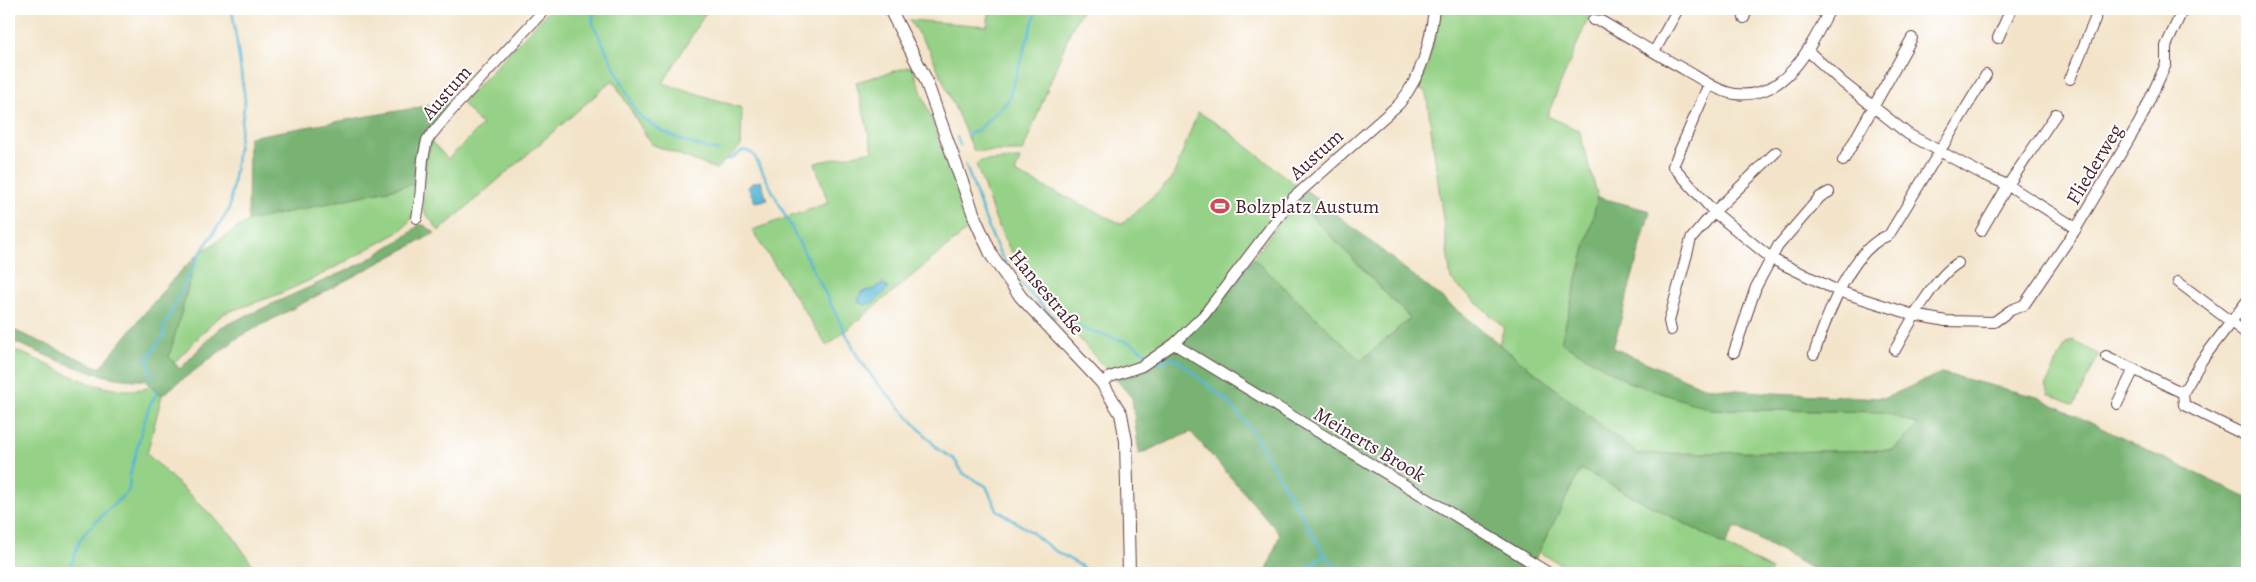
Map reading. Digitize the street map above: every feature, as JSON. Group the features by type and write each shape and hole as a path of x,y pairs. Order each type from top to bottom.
{"street":[{"name":"Austum","path":"417,218 422,158 428,140 451,111 545,9"},
{"name":"Hansestraße","path":"890,9 925,78 976,221 992,256 1017,292 1102,383 1114,399 1124,425 1129,573"},
{"name":"Austum","path":"1102,383 1110,377 1142,366 1174,344 1204,315 1293,198 1399,104 1412,88 1422,69 1434,9"},
{"path":"1654,52 1678,9"},
{"path":"1593,20 1601,21 1709,84 1733,94 1750,94 1762,92 1784,79 1808,51 1829,11 1817,9"},
{"path":"1998,38 2011,9"},
{"path":"2070,79 2094,20 2096,9"},
{"name":"Fliederweg","path":"1709,84 1673,166 1714,212 1772,259 1838,291 1914,315 1946,321 1994,322 2011,310 2024,305 2076,228 2124,151 2166,64 2166,46 2183,9"},
{"path":"1843,161 1912,38"},
{"name":"Fliederweg","path":"1808,51 1842,82 1908,134 1984,175 2008,185 2076,228"},
{"path":"1814,354 1838,291 1870,246 1889,235 1986,75"},
{"path":"1981,231 2008,185 2056,114"},
{"path":"1671,330 1669,321 1691,239 1714,212 1776,152"},
{"path":"1734,352 1756,287 1778,246 1820,197 1829,192"},
{"path":"1895,350 1914,315 1948,269 1958,263"},
{"path":"2178,282 2247,334"},
{"path":"2247,301 2202,360 2183,393 2184,404 2247,436"},
{"name":"Meinerts Brook","path":"1174,344 1549,573"},
{"path":"2106,356 2183,393"},
{"path":"2117,404 2134,370"}],"green space":[{"path":"550,9 708,9 663,83 742,108 741,146 716,169 651,144 613,80 439,231 423,210 426,152 431,141 448,159 482,125 462,103"},
{"path":"990,9 1082,9 1070,32 1023,151 974,151 930,51 909,20 987,26"},
{"path":"1438,9 1592,9 1547,116 1579,130 1598,197 1561,342 1710,409 1884,412 1919,425 1894,450 1637,454 1499,344 1504,327 1451,280 1426,91 1418,89 1436,30"},
{"path":"912,66 971,227 827,346 752,230 828,203 815,163 873,151 856,82"},
{"path":"455,101 437,123 419,183 248,221 249,137"},
{"path":"1198,112 1225,129 1298,187 1228,283 1187,327 1166,347 1142,363 1109,373 1072,330 1061,313 1024,272 1008,246 995,218 976,164 981,161 1020,159 1015,173 1122,224 1172,179"},
{"path":"419,183 415,210 405,227 399,232 319,276 277,295 225,313 215,320 174,363 168,358 197,255 248,221"},
{"path":"1306,190 1637,454 1893,450 1919,425 1884,412 1710,409 1628,382 1561,342 1598,197 1650,211 1613,348 1703,387 1772,393 1885,398 1941,373 2037,397 2247,498 2247,573 1820,573 1736,527 1725,545 1581,469 1530,569 1537,573 1266,573 1280,534 1191,432 1139,454 1132,398 1115,378 1175,347 1253,258 1361,361 1410,318 1296,200"},
{"path":"1296,200 1410,318 1361,361 1253,258"},
{"path":"419,225 424,225 435,233 239,337 162,395 144,380 109,377 75,367 9,340 9,328 100,368 170,282 197,255 169,357 180,369 219,328 363,263 407,235"},
{"path":"2073,340 2099,355 2074,405 2049,394 2046,385 2066,344"},
{"path":"9,348 97,385 133,390 152,387 162,395 147,454 232,535 258,573 9,573"},
{"path":"1581,469 1772,570 1770,573 1576,573 1537,551"}],"water":[{"path":"761,181 767,200 755,202 748,187 752,183"},
{"path":"883,283 888,289 875,302 865,305 858,302 861,292 874,289"}],"waterway":[{"path":"151,377 148,358 164,335 164,327 201,252 229,210 245,100 232,9"},
{"path":"600,9 593,15 593,24 637,113 655,127 675,137 718,151"},
{"path":"967,135 977,131 1008,101 1037,9"},
{"path":"957,137 960,145"},
{"path":"727,159 731,159 742,151 748,151 754,155 858,357 876,382 939,450 954,459 964,474 986,486 997,510 1030,531 1052,549 1093,573"},
{"path":"965,164 991,235 1007,266 1055,319"},
{"path":"1071,325 1131,343 1150,356"},
{"path":"1156,361 1159,363 1170,358 1179,361 1228,402 1251,429 1325,555 1342,573"},
{"path":"68,573 80,540 87,530 129,490 130,475 141,433 150,404 157,394 155,390"},
{"path":"1301,573 1325,555"},
{"path":"1097,573 1100,569 1106,569"}],"place":[{"name":"Bolzplatz Austum","path":"1220,206"}]}
